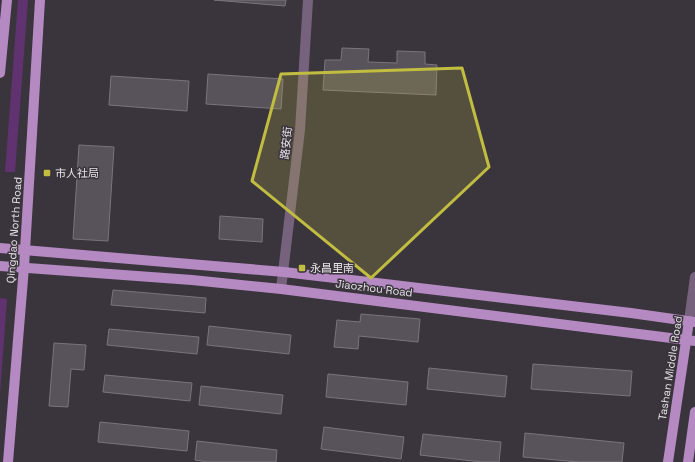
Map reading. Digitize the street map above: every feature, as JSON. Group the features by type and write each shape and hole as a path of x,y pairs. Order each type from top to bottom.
{"main road":[{"path":"0,73 7,0"},
{"name":"Qingdao North Road","path":"8,462 24,268 40,0"},
{"name":"Jiaozhou Road","path":"0,248 284,272 692,321"},
{"name":"Jiaozhou Road","path":"0,266 192,280 281,289 691,341"},
{"name":"Tashan Middle Road","path":"668,462 691,341 692,321"},
{"path":"688,462 695,412"}],"street":[{"name":"路安街","path":"281,289 300,130 308,0"},
{"name":"Tashan Middle Road","path":"692,321 695,277"}],"highlighted area":[{"path":"462,68 489,167 371,278 252,181 281,74"}],"shaded area":[{"path":"18,0 28,0 15,172 5,172"},
{"path":"0,298 7,299 0,394"}],"building":[{"path":"214,0 286,0 285,6"},
{"path":"342,48 369,49 368,62 397,63 397,51 425,52 425,64 437,65 436,95 323,90 325,60 341,60"},
{"path":"208,74 283,79 281,109 206,104"},
{"path":"111,76 189,81 187,111 109,105"},
{"path":"79,145 114,147 108,241 73,239"},
{"path":"220,216 263,219 262,242 219,239"},
{"path":"113,290 206,298 205,313 111,305"},
{"path":"361,314 420,319 418,342 359,336 358,349 334,347 337,320 360,322"},
{"path":"209,326 291,335 289,354 207,345"},
{"path":"109,329 199,337 197,354 107,345"},
{"path":"54,343 86,345 84,370 71,369 68,407 49,406"},
{"path":"533,364 632,371 630,396 531,389"},
{"path":"429,368 507,376 505,397 427,389"},
{"path":"328,374 408,382 406,405 326,397"},
{"path":"105,375 192,383 190,401 103,392"},
{"path":"201,386 283,395 281,414 199,405"},
{"path":"100,422 189,431 187,451 98,442"},
{"path":"324,427 404,437 401,459 321,449"},
{"path":"525,433 624,443 622,462 579,462 523,457"},
{"path":"423,434 501,442 499,462 482,462 420,455"},
{"path":"197,441 277,450 276,462 208,462 195,460"}],"place":[{"name":"市人社局","path":"47,173"},
{"name":"永昌里南","path":"302,268"}]}
